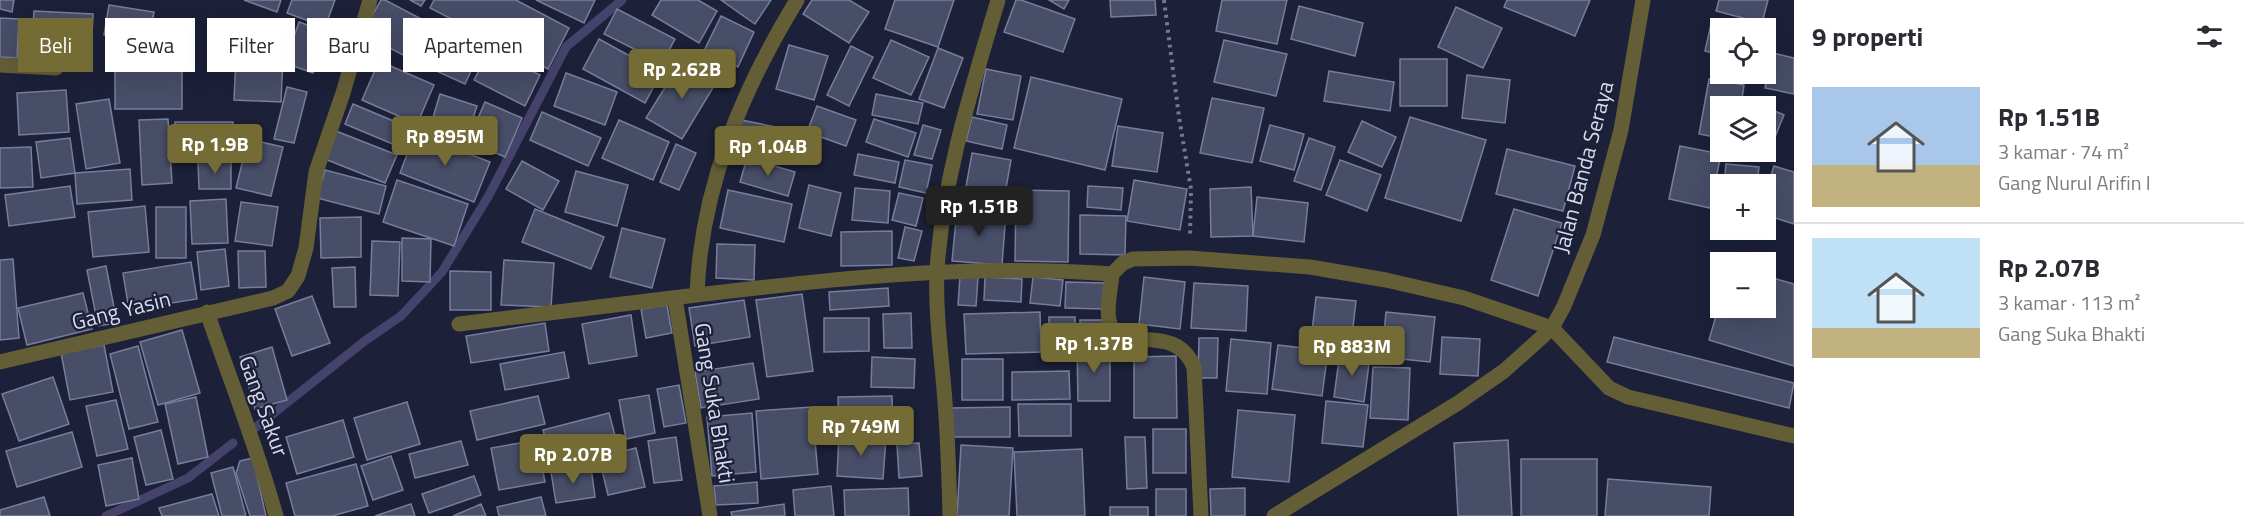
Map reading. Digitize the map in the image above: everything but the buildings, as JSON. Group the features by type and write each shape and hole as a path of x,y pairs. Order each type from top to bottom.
{"street":[{"name":"Gang Yasin","path":"0,362 273,298 288,291 298,276 306,248 316,172 343,93 370,0"},
{"name":"Gang Suka Bhakti","path":"698,294 699,258 713,185 728,137 752,84 797,0"},
{"path":"950,516 945,403 938,329 937,272 941,232 955,153 998,0"},
{"name":"Jalan Banda Seraya","path":"1274,516 1458,403 1504,371 1552,328 1564,306 1593,235 1621,130 1643,0"},
{"path":"0,64 18,65"},
{"path":"1201,516 1194,367 1186,352 1178,345 1168,341 1127,338 1113,330 1109,320 1112,274 1124,263 1133,259 1189,258 1310,267 1386,280 1464,298 1552,328 1610,388 1628,397 1794,436"},
{"path":"459,324 844,278 1006,269 1112,274"},
{"name":"Gang Suka Bhakti","path":"675,298 710,516"},
{"name":"Gang Sakur","path":"207,312 263,469 276,516"}],"path":[{"path":"1164,0 1191,189 1189,258"}],"waterway":[{"path":"255,428 366,340 401,316 442,272 488,197 566,47 622,0"},
{"path":"106,516 188,478 233,443"}]}
